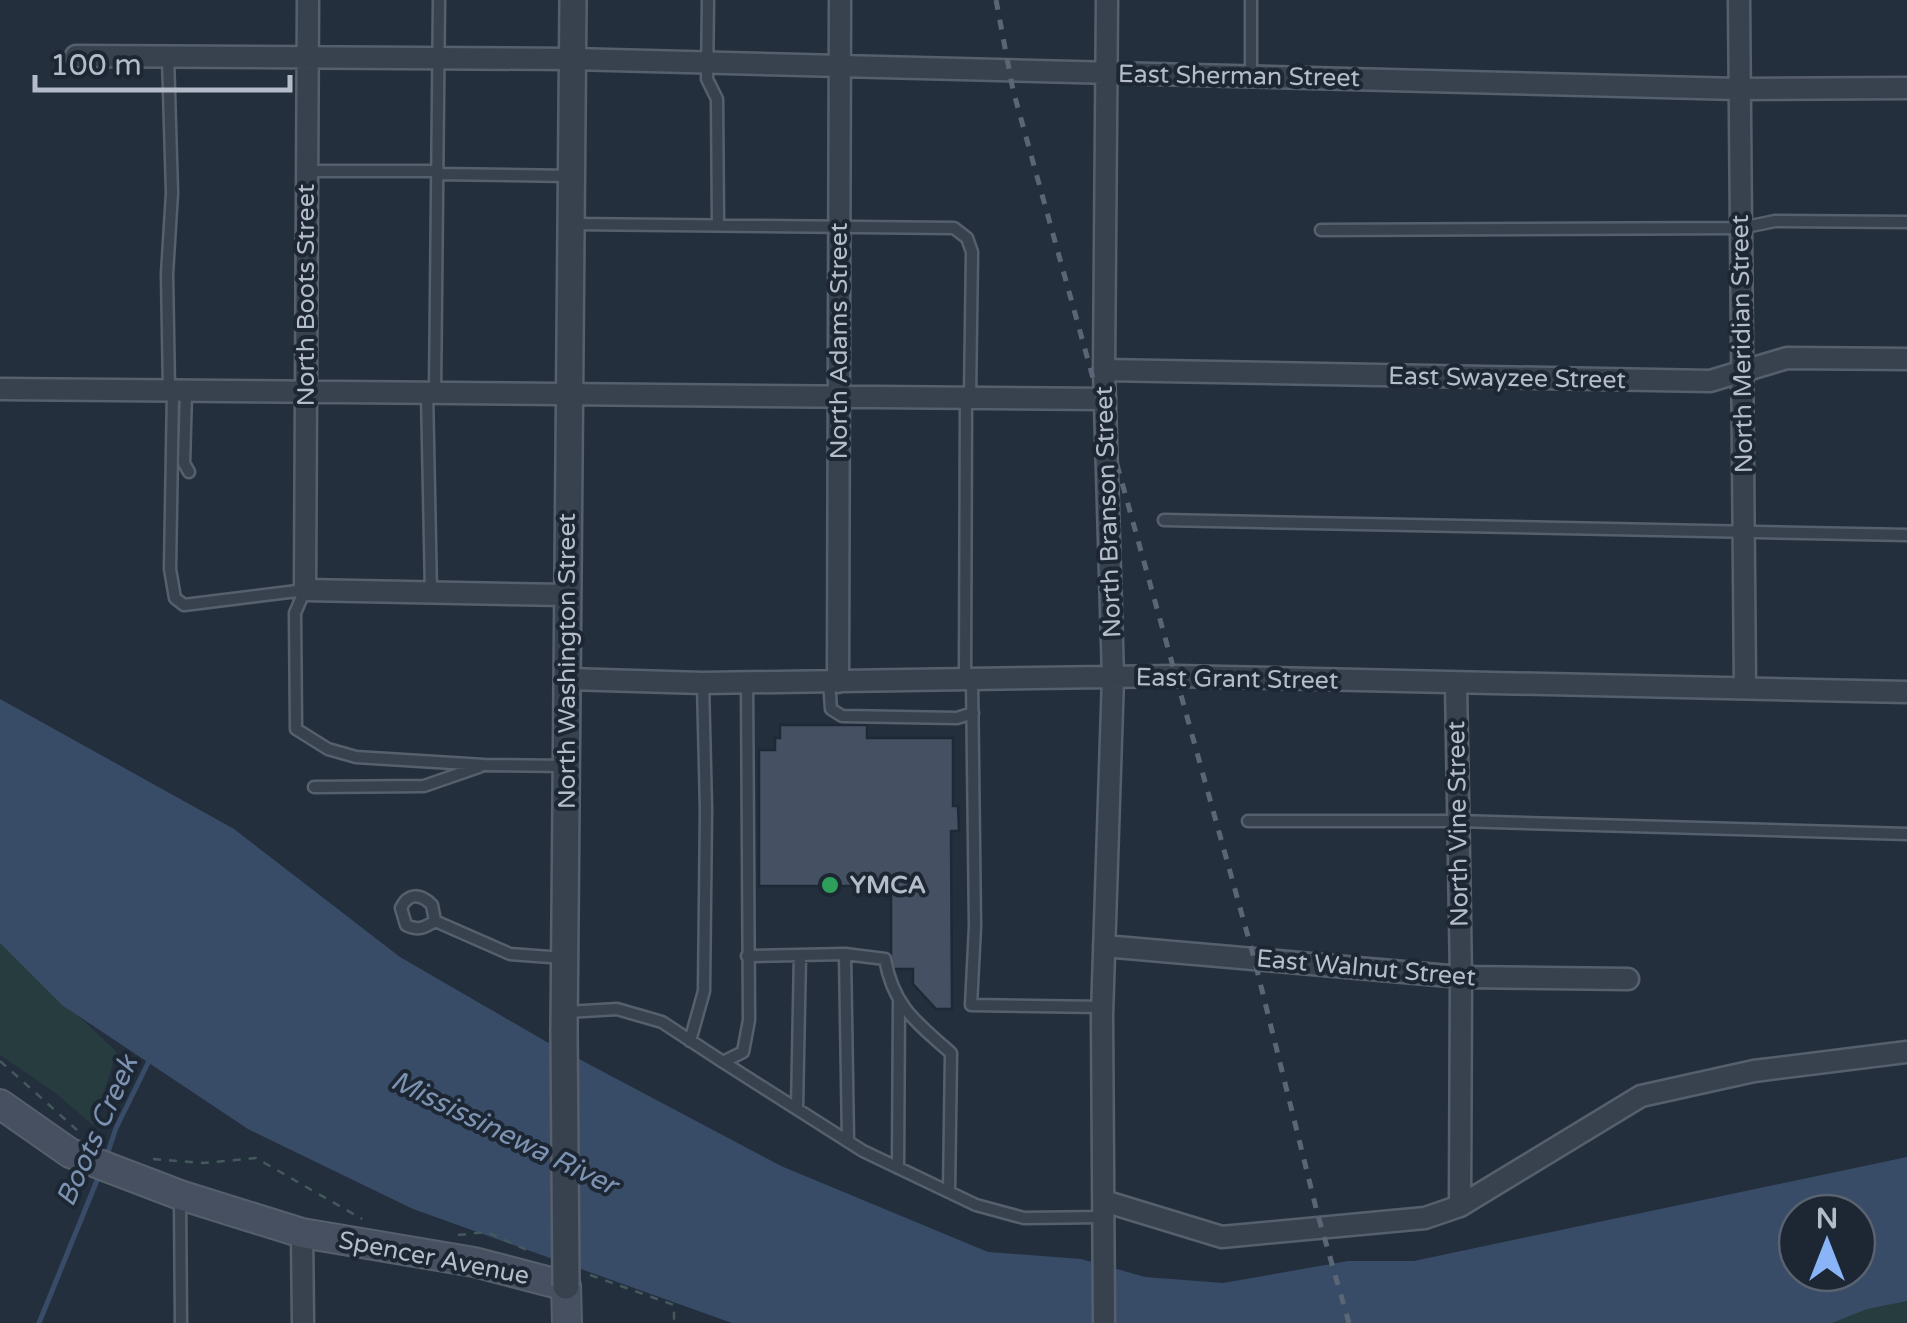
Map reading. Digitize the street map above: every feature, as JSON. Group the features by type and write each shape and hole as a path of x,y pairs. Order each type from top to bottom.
{"main road":[{"name":"Spencer Avenue","path":"0,1104 96,1157 180,1196 302,1233 578,1281"},
{"name":"North Washington Street","path":"567,1323 578,1281"}],"street":[{"name":"North Boots Street","path":"305,590 308,0"},
{"name":"North Washington Street","path":"573,0 564,1022 578,1281"},
{"name":"North Adams Street","path":"834,682 840,397 840,0"},
{"name":"North Branson Street","path":"1104,1323 1102,1007 1113,677 1104,370 1107,0"},
{"name":"North Meridian Street","path":"1739,0 1745,688"},
{"name":"East Sherman Street","path":"76,56 572,59 1738,88 1907,88"},
{"name":"East Swayzee Street","path":"1104,370 1710,381 1787,358 1907,359"},
{"path":"0,388 1105,399"},
{"path":"305,590 566,595"},
{"name":"East Grant Street","path":"568,679 703,683 1113,677 1907,692"},
{"name":"North Vine Street","path":"1456,683 1462,978 1460,1206"},
{"name":"East Walnut Street","path":"1104,946 1462,978 1628,979"},
{"path":"1103,1216 1222,1237 1425,1218 1460,1206 1641,1096 1754,1071 1907,1052"},
{"path":"302,1233 303,1323"}],"lane":[{"path":"431,592 438,0"},
{"path":"708,0 707,79 717,99 718,224"},
{"path":"1251,77 1252,0"},
{"path":"168,56 172,194 167,274 176,391 190,472"},
{"path":"307,171 572,176"},
{"path":"1322,230 1740,228 1775,221 1907,222"},
{"path":"572,224 954,228 967,238 972,252 968,398 975,926 972,1005 1102,1007"},
{"path":"176,391 170,569 174,598 184,605 305,590"},
{"path":"1164,520 1907,535"},
{"path":"305,590 295,613 296,728 328,749 356,757 566,766"},
{"path":"722,1062 743,1052 749,1020 747,681"},
{"path":"834,682 830,710 842,716 957,718 973,714"},
{"path":"690,1041 704,991 703,683"},
{"path":"314,787 424,786 484,765"},
{"path":"1248,821 1458,821 1907,834"},
{"path":"435,922 510,954 564,958"},
{"path":"747,956 846,954 885,959 890,987 899,1001 951,1053 949,1192"},
{"path":"846,954 848,1142"},
{"path":"797,1109 800,955"},
{"path":"898,1168 899,1001"},
{"path":"564,1022 617,1009 662,1022 848,1142 976,1206 1024,1218 1103,1216"},
{"path":"180,1196 181,1323"}],"path":[{"path":"0,1061 63,1114 96,1157"},
{"path":"149,1159 203,1163 256,1158 356,1218 373,1222"},
{"path":"450,1236 487,1232 539,1256"},
{"path":"578,1281 674,1305 674,1323"}],"green space":[{"path":"0,943 117,1052 93,1125 0,1055"},
{"path":"1907,1292 1907,1323 1778,1323"}],"water":[{"name":"Mississinewa River","path":"0,699 234,829 400,957 545,1041 781,1166 988,1252 1081,1259 1145,1277 1223,1283 1348,1261 1414,1261 1907,1157 1907,1301 1867,1309 1832,1323 732,1323 413,1209 248,1129 62,1005 0,943"}],"building":[{"path":"780,725 867,725 867,738 953,738 953,806 958,806 959,831 951,831 952,1009 936,1009 913,984 913,969 891,969 891,886 759,886 759,750 775,750"}],"waterway":[{"name":"Boots Creek","path":"106,1158 116,1128 150,1059"},
{"name":"Boots Creek","path":"39,1323 100,1173"}],"railway":[{"path":"996,0 1013,90 1254,958 1317,1212 1349,1323"}],"place":[{"name":"YMCA","path":"830,885"}]}
